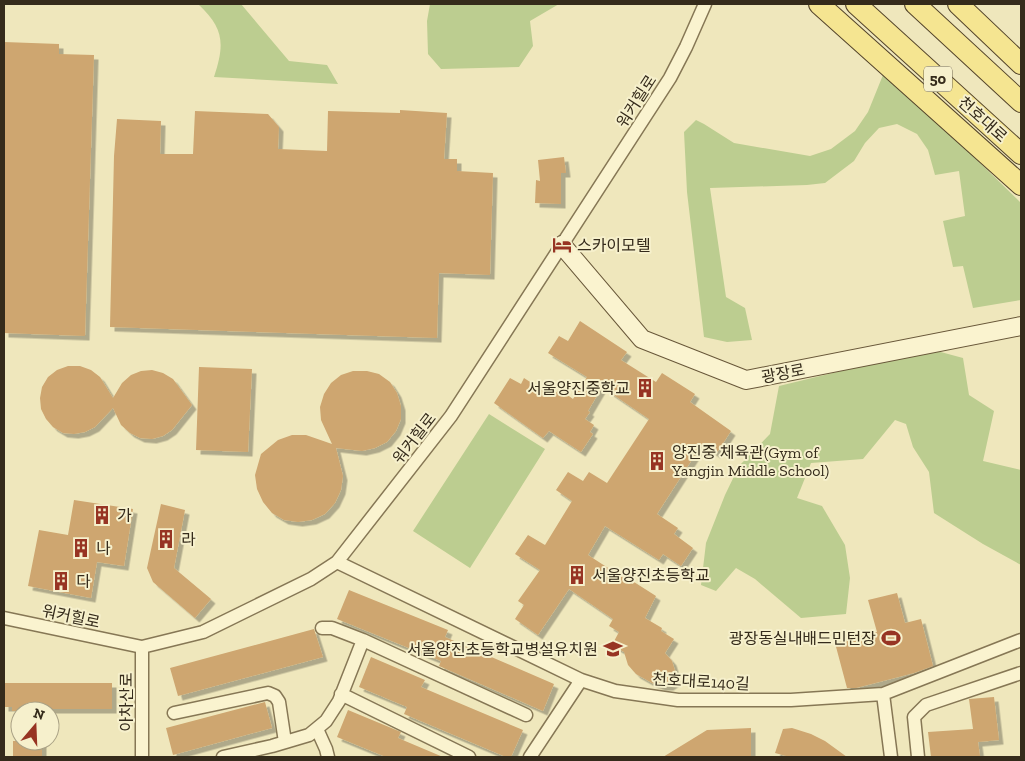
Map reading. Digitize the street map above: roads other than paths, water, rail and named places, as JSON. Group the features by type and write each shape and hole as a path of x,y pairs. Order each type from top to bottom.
{"main road":[{"path":"819,4 1021,185"},
{"name":"천호대로","path":"856,4 1021,154"},
{"name":"50","path":"915,4 1021,102"},
{"path":"958,4 1021,64"}],"street":[{"name":"워커힐로","path":"695,26 700,4"},
{"name":"워커힐로","path":"4,618 142,647 203,632 311,579 337,562 451,416 670,78 704,4"},
{"name":"광장로","path":"562,246 642,339 746,380 1021,326"},
{"name":"천호대로140길","path":"337,562 581,680 615,691 678,700 791,700 883,694 1021,640"},
{"path":"322,628 332,628 363,640 526,715"},
{"path":"223,757 309,735 326,721 341,694 363,640"},
{"name":"아차산로","path":"142,647 142,757"},
{"path":"918,757 914,717 926,705 1021,673"},
{"path":"530,757 581,680"},
{"path":"174,713 268,693 275,696 279,702 285,742"},
{"path":"341,694 469,757"},
{"path":"883,694 891,757"},
{"path":"316,729 328,757"}],"place":[{"name":"스카이모텔","path":"562,245"},
{"name":"서울양진중학교","path":"645,388"},
{"name":"양진중 체육관(Gym of Yangjin Middle School)","path":"657,461"},
{"name":"가","path":"102,515"},
{"name":"라","path":"166,539"},
{"name":"나","path":"81,548"},
{"name":"서울양진초등학교","path":"577,575"},
{"name":"다","path":"61,581"},
{"name":"광장동실내배드민턴장","path":"891,638"},
{"name":"서울양진초등학교병설유치원","path":"613,649"}]}
